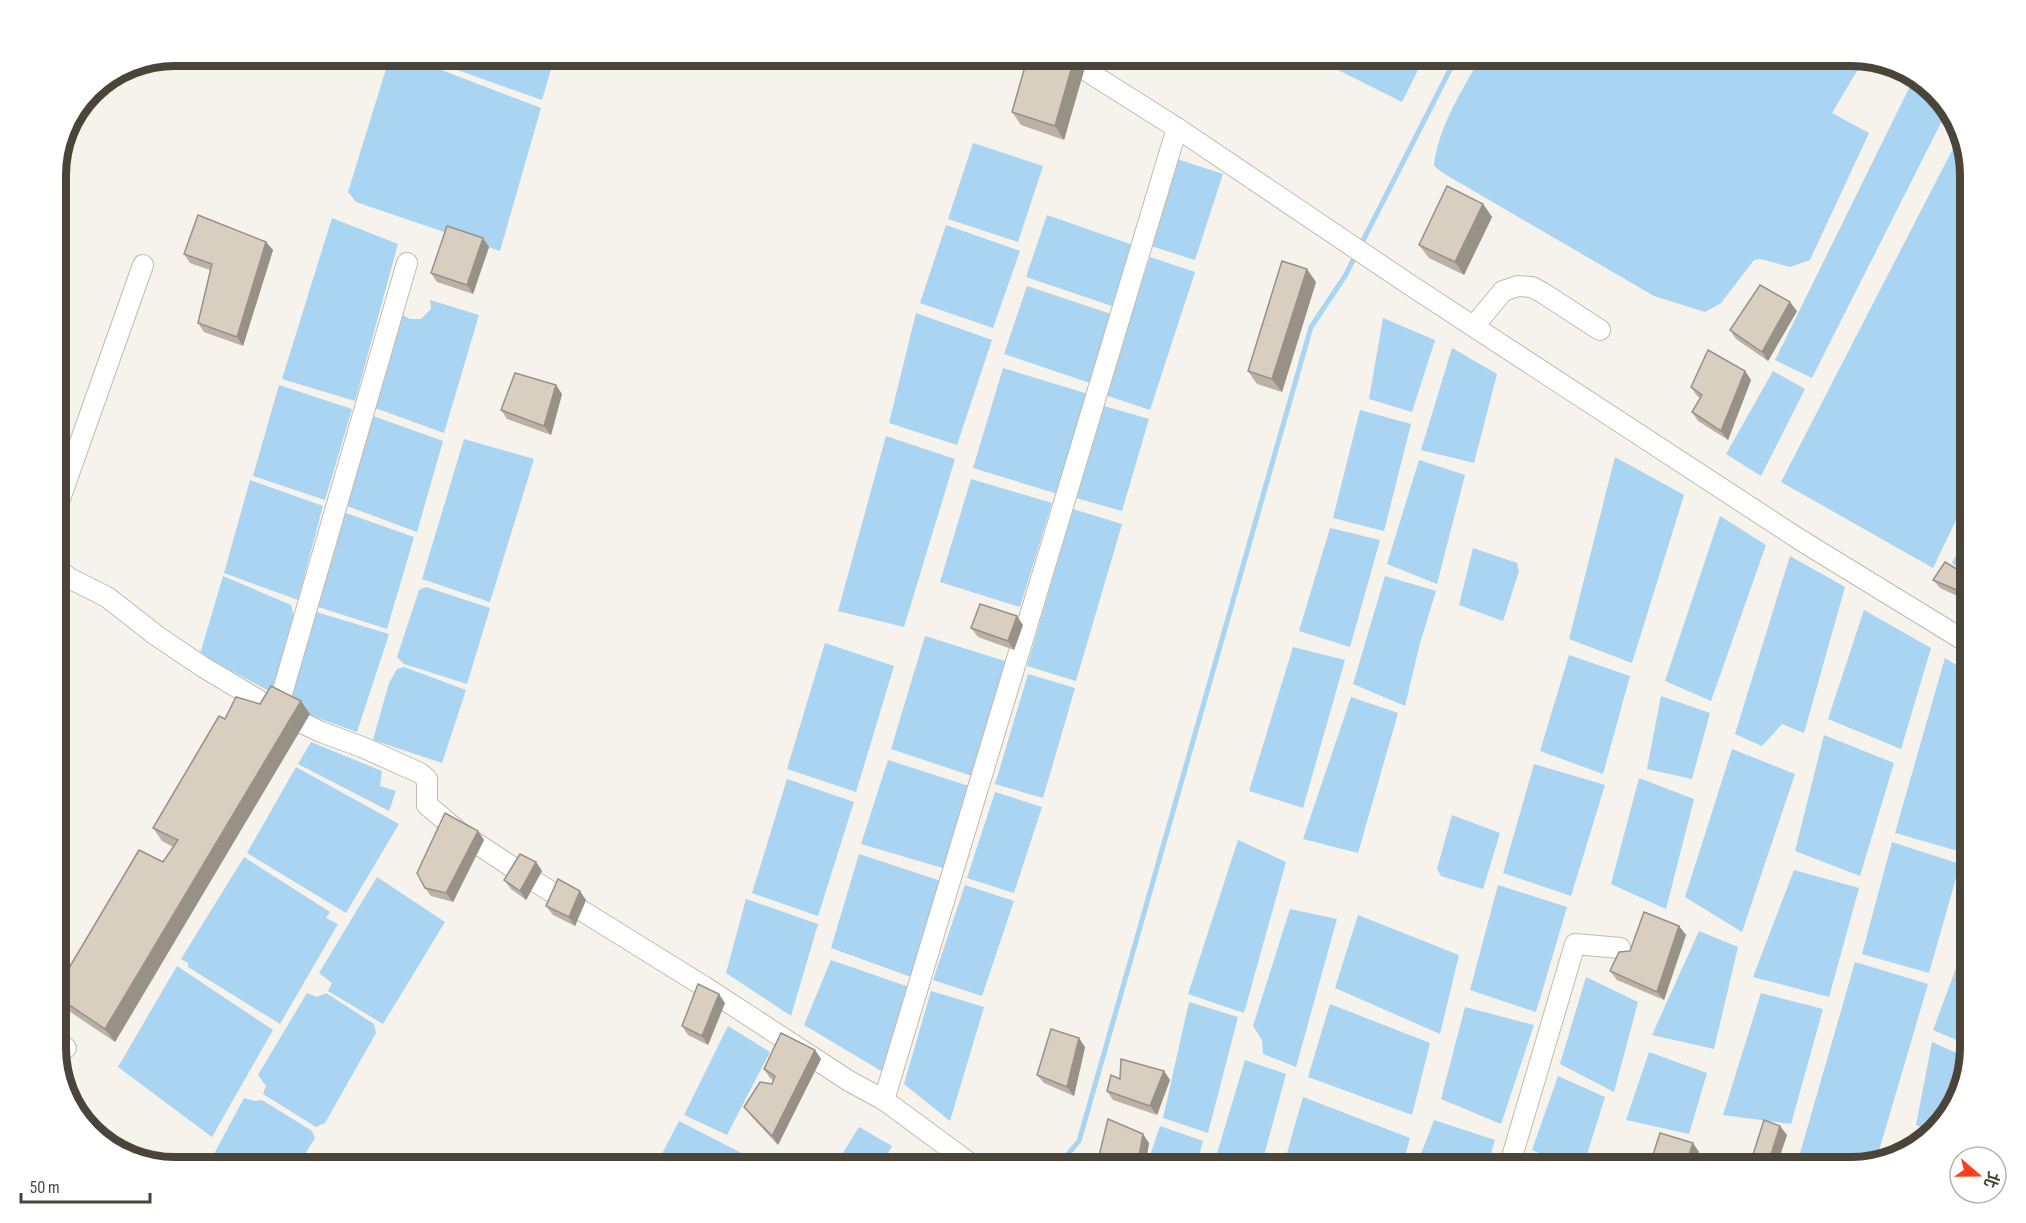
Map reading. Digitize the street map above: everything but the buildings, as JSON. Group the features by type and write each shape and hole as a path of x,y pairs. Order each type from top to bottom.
{"street":[{"path":"1079,66 1802,541 1960,638"},
{"path":"884,1100 1177,129"},
{"path":"277,711 407,263"},
{"path":"66,482 143,265"},
{"path":"1474,326 1503,291 1518,286 1532,287 1600,330"},
{"path":"66,576 107,597 157,636 203,667 277,711 420,774 427,779 427,805 459,832 849,1081 884,1100 961,1157"},
{"path":"1512,1157 1575,944 1620,948"}],"water":[{"path":"387,66 431,66 541,108 500,251 356,202 348,192"},
{"path":"446,66 552,66 542,100"},
{"path":"1330,66 1420,66 1402,102"},
{"path":"1475,66 1859,67 1832,113 1869,133 1810,260 1790,267 1761,259 1754,260 1721,303 1705,312 1654,296 1434,166 1440,137"},
{"path":"1911,85 1928,98 1943,118 1812,378 1775,360"},
{"path":"973,143 1043,166 1018,242 948,219"},
{"path":"1955,144 1960,168 1960,512 1933,568 1781,482"},
{"path":"1177,159 1223,174 1195,260 1148,245"},
{"path":"1047,215 1136,246 1115,307 1026,277"},
{"path":"332,218 398,244 355,401 282,379"},
{"path":"946,225 1020,251 993,328 920,303"},
{"path":"1150,257 1195,272 1150,410 1105,395"},
{"path":"1027,286 1114,315 1090,383 1004,354"},
{"path":"430,300 479,315 444,433 375,408 402,315 410,319 421,319 431,309"},
{"path":"916,313 992,340 957,445 889,423"},
{"path":"1383,318 1435,340 1412,412 1369,399"},
{"path":"1452,348 1497,374 1474,463 1421,450"},
{"path":"1003,368 1088,394 1058,494 973,468"},
{"path":"1773,371 1805,389 1761,476 1726,454"},
{"path":"279,385 352,409 325,500 253,476"},
{"path":"1104,406 1149,419 1122,511 1076,498"},
{"path":"1360,410 1411,424 1384,531 1333,518"},
{"path":"373,416 443,441 417,532 347,506"},
{"path":"886,436 955,459 904,627 838,611"},
{"path":"464,439 534,459 490,602 422,579"},
{"path":"1615,457 1684,495 1632,663 1569,639"},
{"path":"1419,460 1465,475 1437,584 1387,564"},
{"path":"971,479 1052,503 1020,607 940,582"},
{"path":"250,480 323,506 298,600 224,573"},
{"path":"1073,509 1122,524 1076,681 1027,666"},
{"path":"343,512 414,537 387,629 315,606"},
{"path":"1720,516 1766,545 1711,701 1665,681"},
{"path":"1330,528 1380,540 1350,647 1299,631"},
{"path":"1960,547 1960,570 1952,563"},
{"path":"1473,548 1517,563 1519,571 1503,621 1459,605"},
{"path":"1790,556 1845,587 1804,733 1782,724 1762,746 1735,734"},
{"path":"223,576 291,605 295,620 271,692 200,654"},
{"path":"1385,576 1436,591 1420,643 1405,706 1353,684"},
{"path":"426,587 490,608 467,684 404,664 397,657 419,590"},
{"path":"1864,610 1931,648 1901,749 1828,719"},
{"path":"313,611 389,634 357,732 284,706"},
{"path":"925,636 1008,662 975,777 891,749"},
{"path":"825,643 894,666 856,792 787,769"},
{"path":"1293,647 1345,660 1303,808 1249,791"},
{"path":"1569,655 1630,676 1603,774 1540,751"},
{"path":"1945,658 1960,668 1960,852 1895,833"},
{"path":"404,667 466,690 442,763 373,740 389,683 397,669"},
{"path":"1028,674 1075,688 1043,798 995,784"},
{"path":"1661,696 1710,713 1692,779 1647,769"},
{"path":"1351,697 1398,713 1358,853 1303,839"},
{"path":"1824,735 1894,763 1860,876 1795,851"},
{"path":"311,742 382,771 380,786 396,791 389,811 298,764"},
{"path":"1732,749 1795,774 1742,932 1685,897"},
{"path":"888,760 972,787 946,869 861,844"},
{"path":"1534,764 1605,785 1571,896 1503,873"},
{"path":"296,767 399,824 346,913 247,853"},
{"path":"1639,778 1694,799 1666,909 1611,884"},
{"path":"787,779 854,802 818,916 752,893"},
{"path":"995,792 1042,807 1014,893 967,878"},
{"path":"1452,815 1500,833 1483,889 1441,876 1437,869"},
{"path":"1238,840 1286,862 1244,1013 1188,994"},
{"path":"1892,842 1960,864 1929,973 1862,954"},
{"path":"859,854 944,882 914,978 831,948"},
{"path":"244,857 330,912 326,918 338,924 280,1024 188,967 188,963 181,959"},
{"path":"1794,870 1859,888 1829,997 1753,977"},
{"path":"377,877 445,922 383,1024 328,991 332,983 319,973"},
{"path":"965,885 1014,901 982,996 933,980"},
{"path":"1498,885 1567,907 1536,1012 1470,990"},
{"path":"746,899 818,924 791,1016 726,973"},
{"path":"1290,909 1337,919 1296,1067 1263,1054 1262,1040 1253,1026"},
{"path":"1358,915 1459,955 1440,1034 1335,988"},
{"path":"1699,931 1738,947 1714,1049 1652,1035"},
{"path":"831,960 909,987 883,1072 804,1025"},
{"path":"1855,962 1928,984 1878,1153 1851,1157 1799,1157"},
{"path":"1958,963 1960,964 1960,1042 1933,1030"},
{"path":"177,966 273,1030 212,1137 118,1067"},
{"path":"1586,977 1638,1002 1614,1092 1560,1064"},
{"path":"931,991 984,1007 950,1121 904,1084"},
{"path":"307,993 317,997 326,993 374,1024 376,1033 325,1123 316,1127 263,1094 266,1086 258,1075"},
{"path":"1761,993 1823,1009 1791,1124 1723,1115"},
{"path":"1189,1002 1238,1017 1208,1133 1163,1118"},
{"path":"1330,1004 1430,1043 1412,1115 1308,1077"},
{"path":"1465,1007 1534,1025 1501,1124 1441,1099"},
{"path":"728,1026 770,1052 727,1135 684,1115"},
{"path":"1932,1042 1960,1054 1959,1062 1952,1090 1937,1114 1924,1128 1916,1125"},
{"path":"1649,1052 1707,1073 1689,1134 1626,1120"},
{"path":"1245,1060 1286,1074 1264,1157 1216,1157"},
{"path":"1558,1076 1605,1097 1586,1157 1549,1157 1532,1150"},
{"path":"1303,1097 1410,1138 1405,1157 1286,1157"},
{"path":"244,1098 262,1100 312,1131 315,1138 303,1157 212,1157"},
{"path":"1434,1120 1495,1140 1490,1157 1420,1157"},
{"path":"679,1121 749,1157 660,1157"},
{"path":"1160,1126 1203,1141 1199,1157 1149,1157"},
{"path":"859,1127 892,1146 886,1157 840,1157"}],"waterway":[{"path":"1065,1157 1079,1141 1311,327 1345,276 1452,66"}]}
